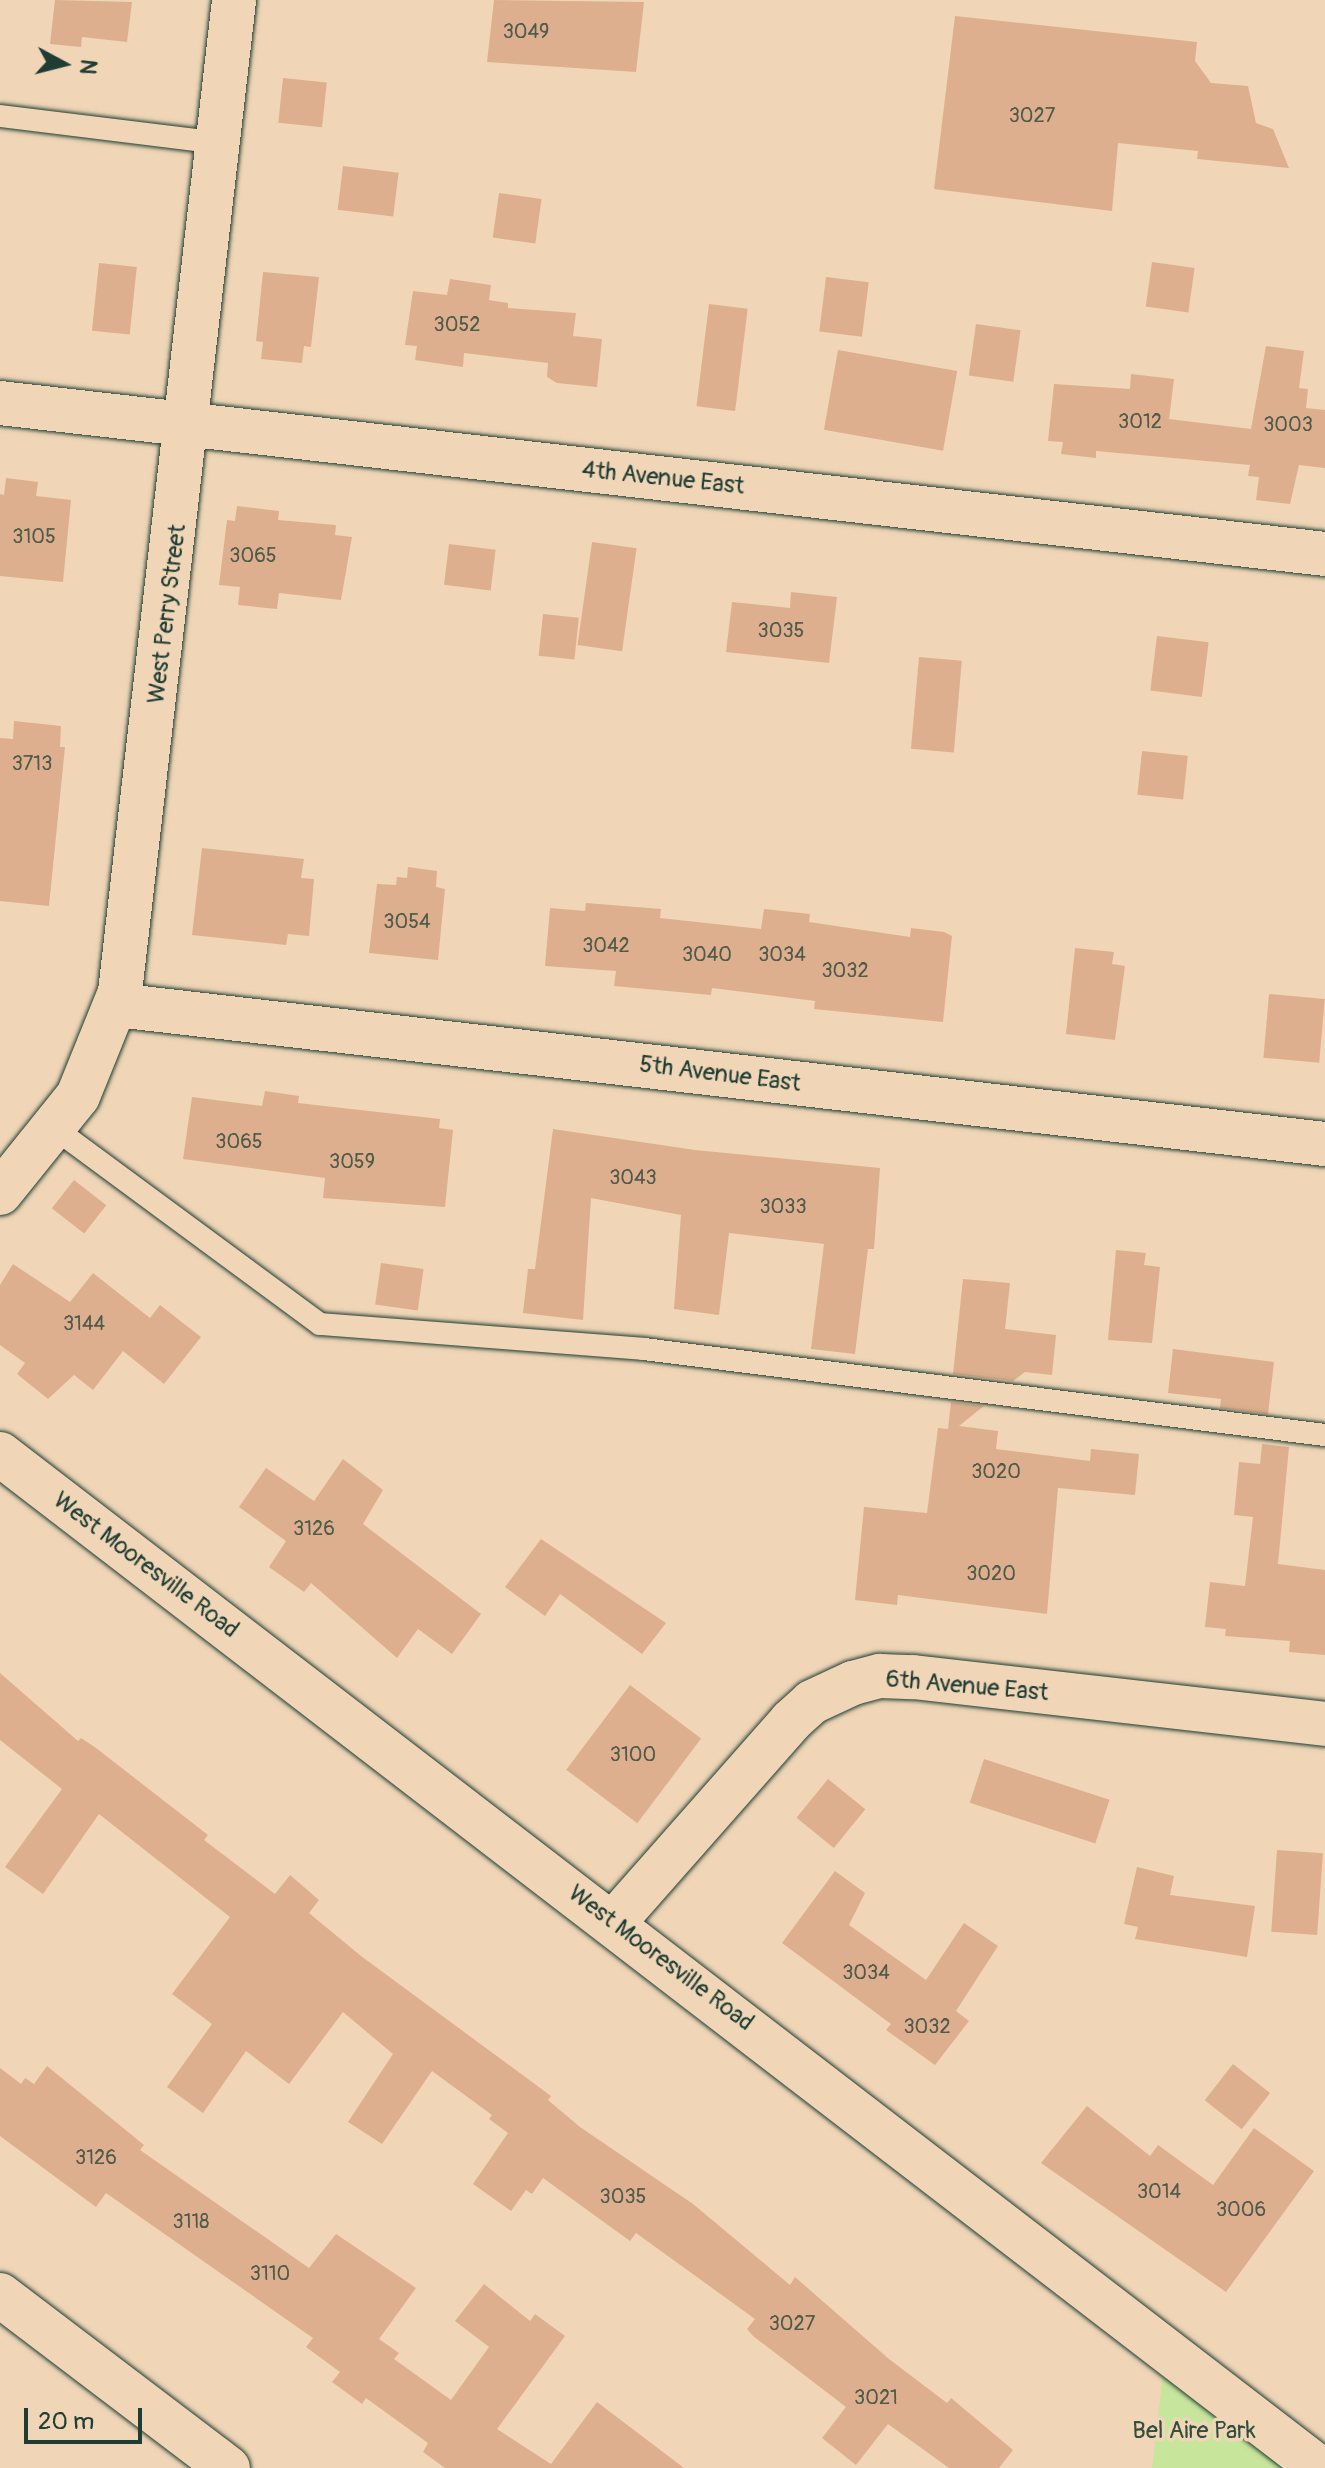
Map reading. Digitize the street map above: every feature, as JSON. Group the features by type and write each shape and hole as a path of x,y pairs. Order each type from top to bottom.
{"street":[{"name":"West Perry Street","path":"0,1193 54,1128 93,1068 116,1005 189,424 234,0"},
{"name":"4th Avenue East","path":"0,403 1325,554"},
{"name":"5th Avenue East","path":"116,1005 1325,1144"},
{"name":"West Mooresville Road","path":"0,1454 614,1922 1319,2468"},
{"name":"6th Avenue East","path":"614,1922 791,1721 812,1702 853,1683 880,1676 913,1677 1325,1724"},
{"path":"0,2295 228,2468"}],"lane":[{"path":"0,116 219,143"},
{"path":"54,1128 320,1324 644,1349 1325,1435"}],"green space":[{"name":"Bel Aire Park","path":"1165,2356 1297,2468 1152,2468"}],"building":[{"path":"55,0 132,2 127,42 82,37 81,47 50,44"},
{"path":"494,0 644,2 636,72 487,62"},
{"path":"955,16 1197,42 1195,61 1211,83 1248,86 1256,123 1273,129 1289,168 1197,159 1198,151 1118,143 1112,211 934,189"},
{"path":"283,78 327,83 322,127 278,123"},
{"path":"343,166 399,173 393,216 338,210"},
{"path":"499,193 542,199 535,244 493,238"},
{"path":"1152,262 1195,268 1188,313 1146,307"},
{"path":"99,263 137,267 130,335 92,331"},
{"path":"263,272 319,277 311,347 304,346 302,363 261,359 263,342 256,341"},
{"path":"826,277 869,282 862,337 819,332"},
{"path":"450,279 491,285 489,300 508,303 508,308 576,313 573,336 602,339 597,387 557,383 547,377 548,363 464,353 463,367 415,360 417,346 405,345 413,291 447,295"},
{"path":"709,304 748,309 735,411 696,406"},
{"path":"976,324 1021,330 1013,382 969,375"},
{"path":"1266,346 1304,351 1299,388 1308,389 1306,408 1325,410 1325,468 1299,465 1290,504 1256,500 1259,477 1248,476 1250,465 1096,451 1096,458 1061,454 1063,442 1048,441 1054,384 1130,389 1131,374 1174,379 1169,419 1251,429"},
{"path":"838,350 957,371 943,451 824,430"},
{"path":"6,478 38,482 36,496 71,500 63,582 0,576 0,494 4,495"},
{"path":"237,506 279,511 278,520 336,525 335,535 352,537 341,600 279,593 277,609 238,605 240,587 219,585 227,520 235,521"},
{"path":"592,542 637,548 622,651 578,645"},
{"path":"449,544 496,550 491,590 444,585"},
{"path":"791,592 837,597 829,663 726,652 732,602 790,608"},
{"path":"543,614 579,618 574,660 539,656"},
{"path":"1157,636 1209,642 1202,697 1150,691"},
{"path":"919,657 962,661 954,752 911,749"},
{"path":"14,721 61,726 60,747 65,747 49,906 0,901 0,738 13,739"},
{"path":"1142,751 1188,756 1183,800 1137,795"},
{"path":"202,848 304,859 301,878 314,879 309,936 288,934 286,945 192,935"},
{"path":"408,867 437,871 436,887 445,889 438,960 369,953 377,884 396,885 397,877 407,878"},
{"path":"586,903 661,909 660,918 761,929 764,909 810,914 809,922 910,937 911,928 944,932 952,936 943,1022 814,1009 815,1001 712,988 711,995 614,986 616,971 545,966 550,908 585,911"},
{"path":"1075,948 1114,952 1112,964 1125,966 1115,1040 1066,1034"},
{"path":"1269,994 1325,999 1319,1063 1263,1058"},
{"path":"265,1091 299,1096 298,1103 440,1119 439,1128 453,1130 445,1207 323,1198 325,1178 183,1159 192,1097 262,1106"},
{"path":"553,1129 695,1150 880,1168 874,1249 868,1249 855,1354 811,1349 824,1244 729,1233 719,1315 674,1309 681,1215 591,1198 583,1320 523,1313 528,1269 535,1269"},
{"path":"74,1180 106,1205 84,1234 52,1208"},
{"path":"1116,1250 1146,1253 1144,1265 1160,1267 1152,1343 1108,1340"},
{"path":"381,1263 424,1269 418,1311 375,1305"},
{"path":"13,1264 70,1302 93,1273 150,1318 160,1305 201,1337 164,1384 123,1351 93,1390 74,1375 48,1399 17,1374 25,1363 0,1345 0,1285"},
{"path":"963,1279 1010,1283 1005,1329 1056,1335 1052,1375 1025,1372 1013,1381 953,1374"},
{"path":"1173,1349 1274,1362 1268,1414 1220,1408 1221,1399 1168,1393"},
{"path":"951,1402 984,1406 959,1426 998,1431 996,1449 1090,1461 1091,1449 1139,1454 1135,1495 1058,1488 1047,1614 898,1595 897,1605 855,1600 864,1507 927,1513 938,1428 948,1429"},
{"path":"1262,1444 1289,1447 1278,1564 1325,1570 1325,1655 1289,1652 1290,1641 1225,1636 1226,1629 1205,1627 1210,1582 1245,1586 1253,1517 1234,1515 1239,1462 1260,1464"},
{"path":"343,1459 383,1490 363,1524 481,1614 452,1654 418,1629 397,1658 311,1583 304,1592 269,1567 286,1541 239,1507 266,1468 314,1501"},
{"path":"541,1539 666,1623 642,1654 560,1594 545,1616 505,1587"},
{"path":"0,1673 78,1741 81,1738 96,1748 208,1835 204,1840 275,1894 290,1875 319,1900 309,1913 361,1956 551,2096 548,2100 580,2127 693,2204 790,2285 795,2277 889,2359 947,2403 951,2398 1013,2450 999,2468 949,2468 888,2424 856,2465 822,2438 846,2407 753,2336 747,2329 755,2319 636,2233 630,2241 543,2178 532,2194 526,2190 511,2211 473,2184 508,2133 489,2119 492,2115 432,2071 382,2144 348,2122 393,2054 343,2012 289,2084 246,2051 203,2113 167,2087 212,2024 172,1994 230,1917 99,1814 43,1894 5,1867 62,1789 0,1740"},
{"path":"630,1685 701,1739 637,1823 566,1770"},
{"path":"984,1759 1110,1800 1095,1844 970,1803"},
{"path":"828,1779 865,1809 834,1848 797,1818"},
{"path":"1277,1850 1323,1853 1317,1935 1271,1932"},
{"path":"1137,1867 1174,1876 1170,1895 1255,1906 1247,1957 1135,1939 1138,1927 1124,1924"},
{"path":"835,1871 865,1893 849,1925 926,1980 964,1923 998,1946 956,2011 969,2021 935,2065 886,2030 891,2024 782,1943"},
{"path":"1233,2064 1270,2093 1242,2129 1205,2100"},
{"path":"47,2066 144,2145 140,2150 309,2268 336,2234 416,2288 379,2339 399,2353 394,2359 451,2400 489,2347 455,2321 484,2284 530,2321 535,2314 565,2336 497,2429 551,2464 597,2402 684,2468 445,2468 423,2452 428,2443 366,2398 362,2404 332,2382 340,2372 306,2347 313,2338 106,2193 96,2207 0,2136 0,2068 21,2084 25,2078 34,2084"},
{"path":"1087,2106 1150,2156 1158,2145 1213,2185 1254,2128 1314,2171 1226,2292 1041,2163"}]}
